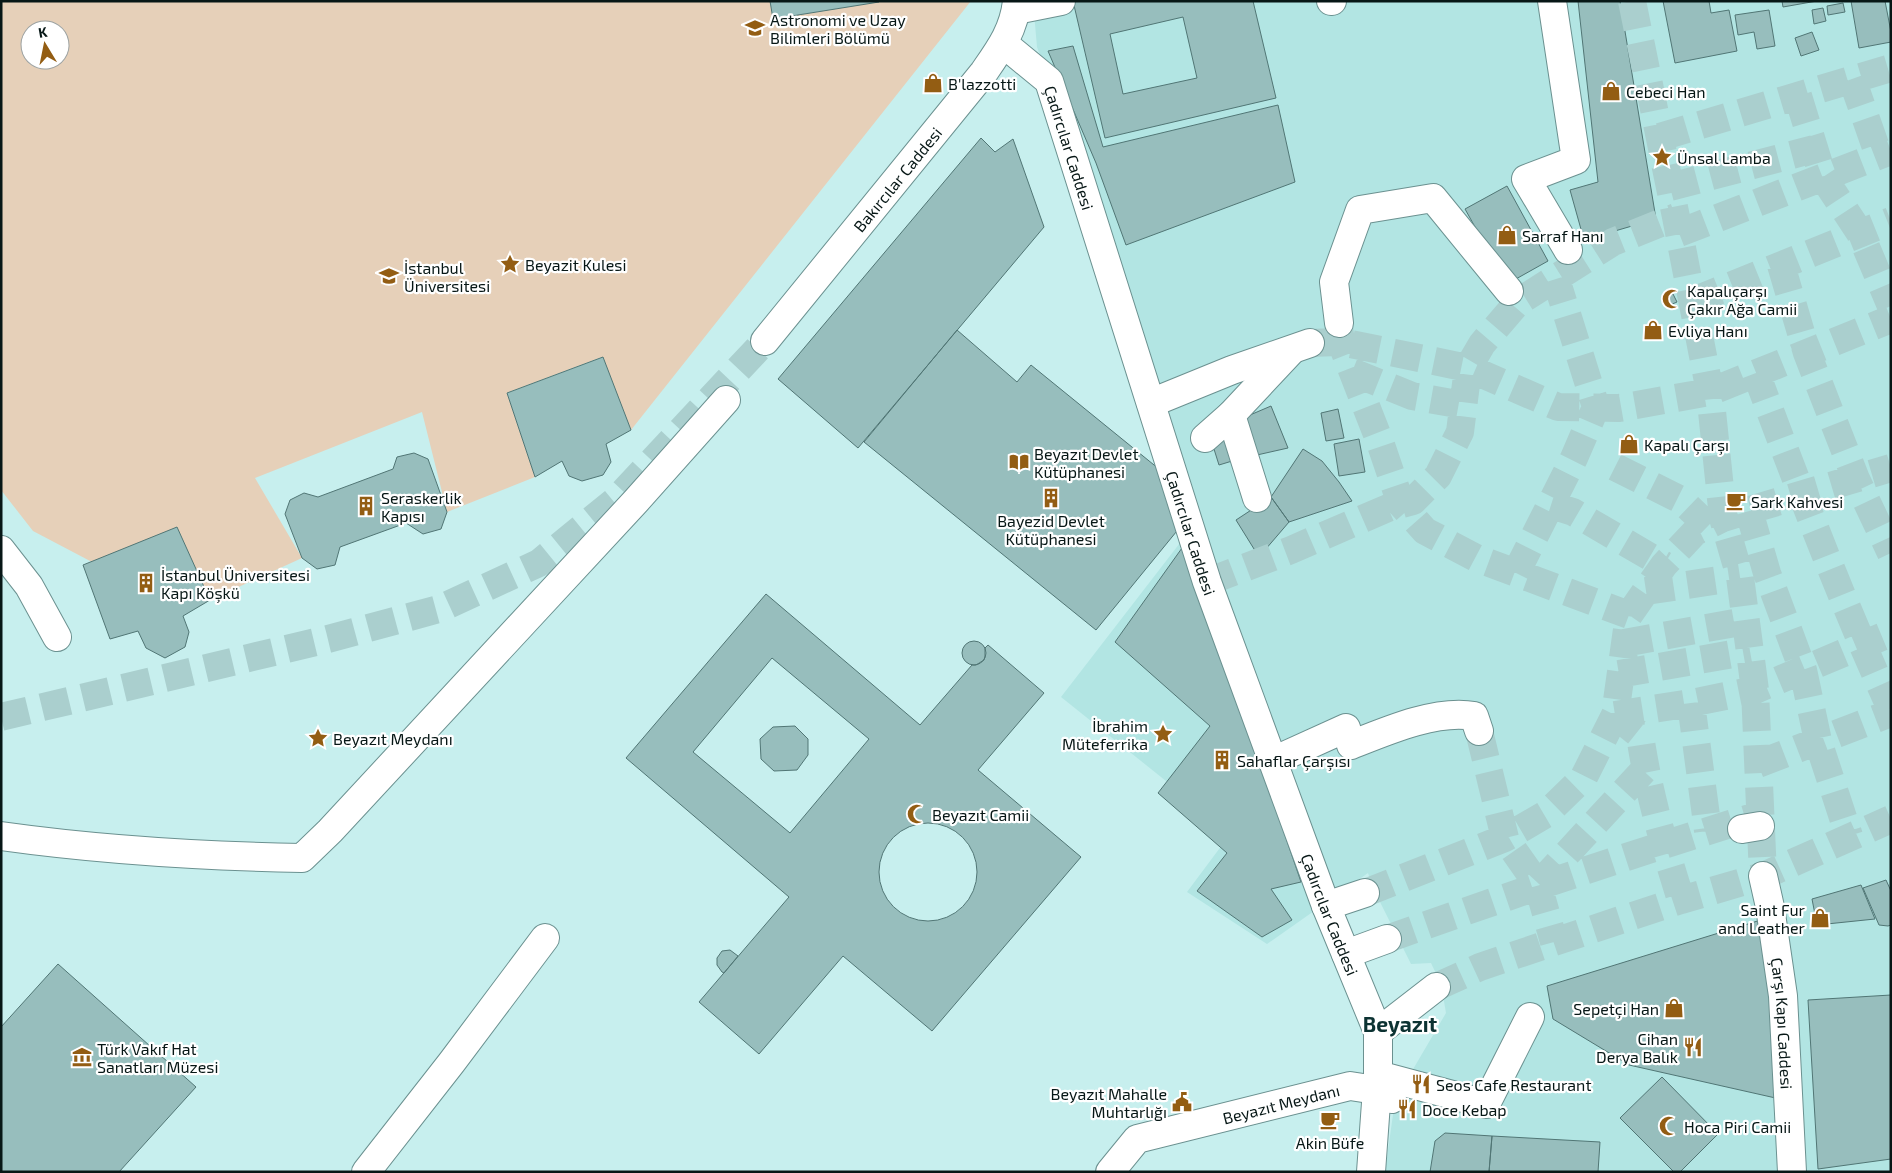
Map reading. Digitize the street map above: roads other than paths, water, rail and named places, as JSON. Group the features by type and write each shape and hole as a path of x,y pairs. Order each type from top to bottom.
{"street":[{"path":"1017,6 1061,1"},
{"path":"1552,1 1576,160 1526,179 1568,250"},
{"name":"Bakırcılar Caddesi","path":"765,341 947,119 1004,44 1017,6"},
{"name":"Çadırcılar Caddesi","path":"1004,44 1049,81 1207,582 1326,906 1378,1032"},
{"path":"1339,323 1334,282 1360,210 1433,198 1509,291"},
{"path":"1151,403 1232,370 1302,345 1205,438"},
{"path":"1,836 210,856 302,858 376,781 726,400"},
{"path":"1231,415 1257,498"},
{"path":"1,550 29,586 57,637"},
{"path":"1273,761 1346,728 1351,744 1402,724 1461,714 1474,716 1479,731"},
{"name":"Çarşı Kapı Caddesi","path":"1764,876 1783,996 1792,1172"},
{"path":"1326,906 1365,893"},
{"path":"366,1172 452,1062 544,938"},
{"path":"1346,954 1387,939"},
{"path":"1371,1172 1377,1083 1378,1032 1436,987"},
{"path":"1377,1083 1486,1104 1530,1017"},
{"name":"Beyazıt Meydanı","path":"1110,1172 1136,1139 1350,1086 1377,1083 1395,1100 1385,1172"}],"tunnel":[{"path":"1632,1 1710,392 1723,518 1740,577 1755,690 1763,876"},
{"path":"1660,137 1891,68"},
{"path":"1852,79 1879,156"},
{"path":"1798,96 1823,177 1860,233 1891,306"},
{"path":"1670,187 1814,149"},
{"path":"1679,233 1891,151"},
{"path":"1207,582 1291,550 1388,508 1413,501 1438,476 1460,432 1468,368 1482,344 1518,302 1613,242 1676,217"},
{"path":"1693,301 1891,221"},
{"path":"1781,265 1807,353 1856,479 1891,553"},
{"path":"1516,573 1574,458 1596,407 1556,279"},
{"path":"1310,343 1341,342 1468,368 1558,407 1619,408 1710,392 1891,319"},
{"path":"1339,328 1341,342 1380,442 1401,504 1425,531 1476,558 1629,615"},
{"path":"1,717 328,639 439,609 539,563 616,500 765,341"},
{"path":"1352,372 1412,396 1463,405"},
{"path":"1756,373 1820,542 1891,709"},
{"path":"1615,467 1681,500 1708,526"},
{"path":"1365,893 1505,838 1546,814 1584,777 1615,715 1629,615 1664,565 1695,532 1723,518 1891,468"},
{"path":"1551,505 1573,512 1664,565"},
{"path":"1749,511 1767,573 1803,670 1818,741 1849,836"},
{"path":"1646,591 1740,577"},
{"path":"1624,643 1746,621"},
{"path":"1615,715 1691,703 1755,690 1891,633"},
{"path":"1619,674 1750,651"},
{"path":"1691,703 1708,831"},
{"path":"1758,764 1891,713"},
{"path":"1615,715 1640,735 1647,777 1657,818 1681,900"},
{"path":"1479,731 1505,838 1538,885 1554,942"},
{"path":"1539,884 1645,769"},
{"path":"1387,939 1666,844 1760,815"},
{"path":"1436,987 1480,967 1681,900 1763,876 1891,819"}],"place":[{"name":"Astronomi ve Uzay Bilimleri Bölümü","path":"755,28"},
{"name":"B'lazzotti","path":"933,83"},
{"name":"Cebeci Han","path":"1611,91"},
{"name":"Ünsal Lamba","path":"1662,157"},
{"name":"Sarraf Hanı","path":"1507,235"},
{"name":"Beyazit Kulesi","path":"510,264"},
{"name":"İstanbul Üniversitesi","path":"389,276"},
{"name":"Kapalıçarşı Çakır Ağa Camii","path":"1672,299"},
{"name":"Evliya Hanı","path":"1653,330"},
{"name":"Kapalı Çarşı","path":"1629,444"},
{"name":"Beyazıt Devlet Kütüphanesi","path":"1019,462"},
{"name":"Bayezid Devlet Kütüphanesi","path":"1051,498"},
{"name":"Sark Kahvesi","path":"1736,501"},
{"name":"Seraskerlik Kapısı","path":"366,506"},
{"name":"İstanbul Üniversitesi Kapı Köşkü","path":"146,583"},
{"name":"İbrahim Müteferrika","path":"1163,734"},
{"name":"Beyazıt Meydanı","path":"318,738"},
{"name":"Sahaflar Çarşısı","path":"1222,760"},
{"name":"Beyazıt Camii","path":"917,814"},
{"name":"Saint Fur and Leather","path":"1820,918"},
{"name":"Sepetçi Han","path":"1674,1008"},
{"name":"Cihan Derya Balık","path":"1693,1047"},
{"name":"Türk Vakıf Hat Sanatları Müzesi","path":"82,1057"},
{"name":"Seos Cafe Restaurant","path":"1421,1084"},
{"name":"Beyazıt Mahalle Muhtarlığı","path":"1182,1102"},
{"name":"Doce Kebap","path":"1407,1109"},
{"name":"Akin Büfe","path":"1330,1120"},
{"name":"Hoca Piri Camii","path":"1669,1126"}],"district":[{"name":"Beyazıt","path":"1400,1023"}]}
